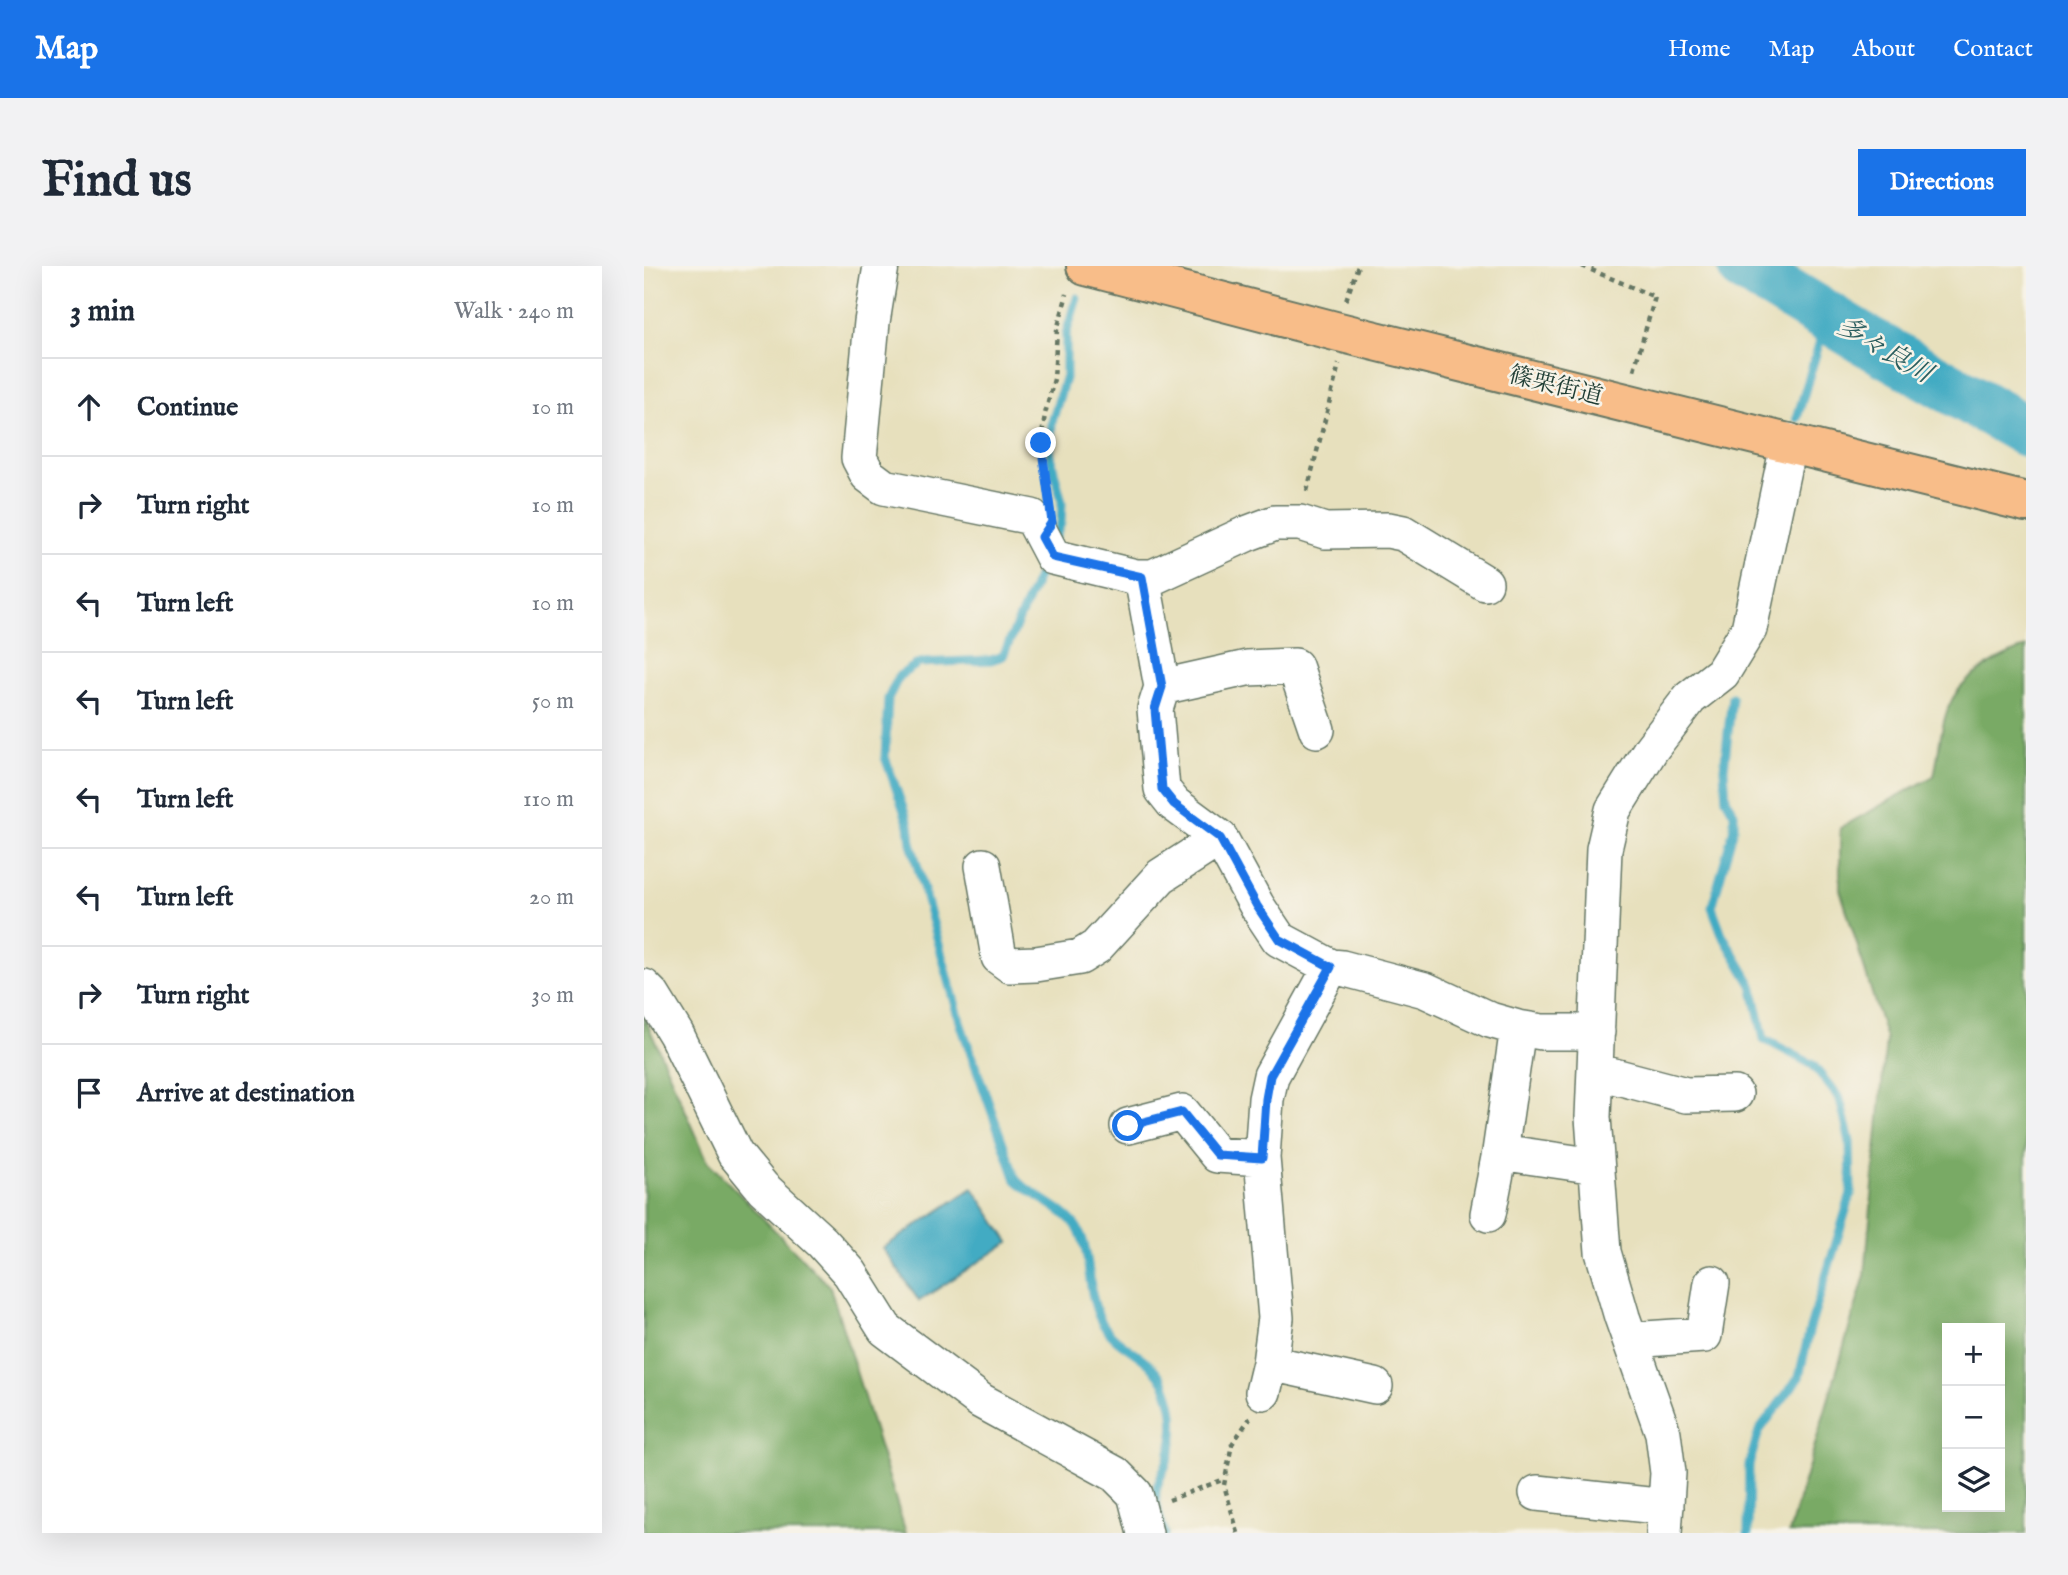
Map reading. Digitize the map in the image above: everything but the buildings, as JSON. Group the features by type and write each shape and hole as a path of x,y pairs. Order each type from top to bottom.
{"main road":[{"name":"篠栗街道","path":"1077,279 1347,333 2026,502"}],"street":[{"path":"881,266 859,458 868,475 884,487 1032,517 1053,557 1142,577 1153,577 1275,523 1300,523 1325,531 1388,530 1403,533 1485,583"},
{"path":"1537,1493 1665,1520 1668,1473 1663,1433 1603,1252 1593,1116 1604,849 1613,810 1651,749 1690,698 1722,673 1749,629 1789,442"},
{"path":"1142,577 1162,687 1155,709 1162,789 1174,804 1220,838 1257,906 1279,939 1331,967 1425,990 1490,1020 1542,1032 1597,1032"},
{"path":"1162,687 1247,668 1295,666 1317,730"},
{"path":"983,866 999,957 1010,965 1036,964 1080,957 1096,947 1161,876 1220,838"},
{"path":"1331,967 1270,1076 1266,1099 1262,1158 1276,1318 1266,1378 1375,1385"},
{"path":"644,987 652,995 676,1034 735,1154 763,1188 822,1242 850,1273 885,1329 981,1401 1115,1474 1135,1494 1144,1533"},
{"path":"1488,1214 1518,1028"},
{"path":"1595,1071 1686,1096 1735,1094"},
{"path":"1128,1126 1182,1112 1217,1155 1262,1158"},
{"path":"1500,1152 1596,1166"},
{"path":"1631,1340 1704,1335 1712,1283"}],"path":[{"path":"1581,266 1655,297 1625,402"},
{"path":"1042,537 1052,522 1041,443 1054,379 1057,330 1077,279"},
{"path":"1300,523 1347,333"},
{"path":"1238,1533 1224,1485 1225,1479 1233,1444 1247,1426 1266,1378"},
{"path":"1171,1500 1225,1479"}],"green space":[{"path":"2026,647 2026,1533 1789,1533 1865,1275 1886,1039 1840,889 1840,828 1934,776 1949,706 1971,677 1992,663"},
{"path":"644,1016 708,1162 830,1287 906,1533 644,1533"}],"water":[{"path":"973,1188 1009,1242 919,1301 883,1248"}],"waterway":[{"name":"多々良川","path":"1743,266 1862,338 2026,431"},
{"path":"1055,538 1061,523 1062,502 1050,455 1052,422 1066,375 1066,334 1077,298"},
{"path":"1797,418 1827,317"},
{"path":"1045,561 1003,656 991,660 919,663 899,676 888,699 885,757 909,825 911,843 962,1028 1016,1180 1058,1209 1078,1229 1085,1249 1093,1298 1101,1321 1118,1341 1157,1372 1170,1399 1174,1423 1173,1439 1156,1492 1157,1508 1165,1533"},
{"path":"1732,697 1724,769 1726,799 1734,813 1734,828 1712,907 1722,934 1752,985 1764,1039 1813,1065 1840,1099 1850,1142 1851,1194 1810,1328 1799,1377 1759,1431 1749,1465 1748,1533"}],"route":[{"path":"1041,443 1049,485 1052,522 1042,537 1053,557 1142,577 1162,687 1155,709 1162,789 1174,804 1220,838 1257,906 1279,939 1331,967 1270,1076 1262,1158 1217,1155 1182,1112 1128,1126"}]}
